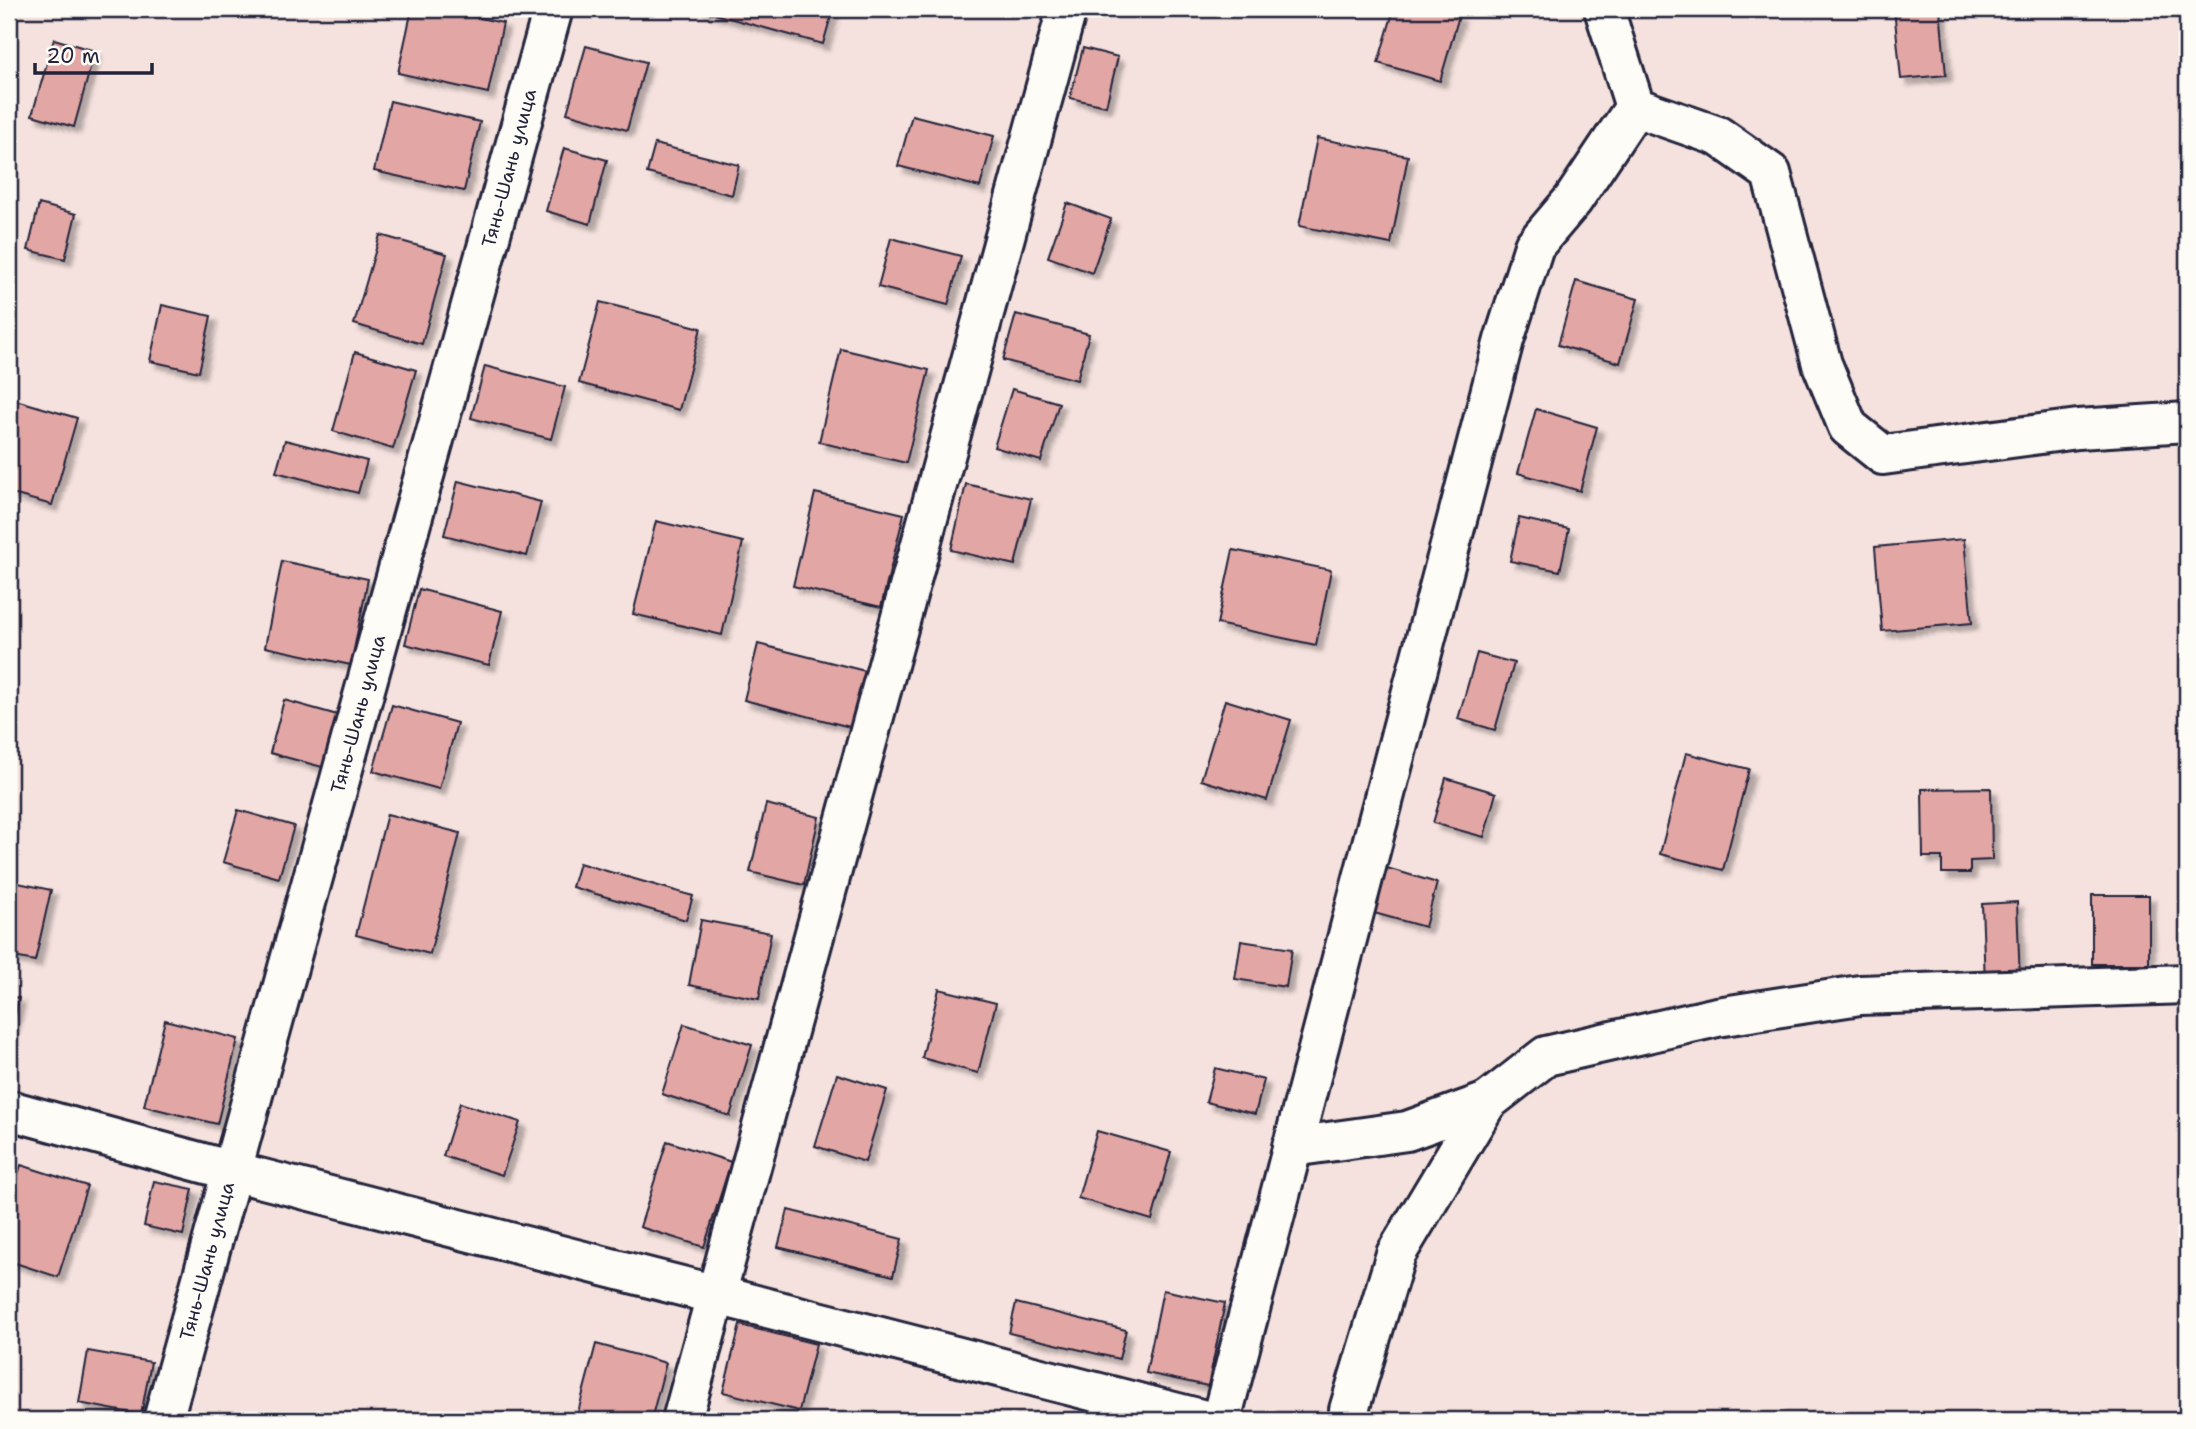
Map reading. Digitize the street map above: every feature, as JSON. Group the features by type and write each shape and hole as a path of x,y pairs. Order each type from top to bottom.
{"street":[{"name":"Тянь-Шань улица","path":"163,1420 553,9"},
{"path":"682,1420 1067,9"},
{"path":"1604,9 1635,107"},
{"path":"1635,107 1718,136 1772,173 1822,364 1848,427 1884,455 2078,429 2187,422"},
{"path":"1221,1420 1504,340 1534,246 1573,200 1635,107"},
{"path":"1292,1147 1407,1131 1487,1102 1546,1056 1717,1017 1860,995 2187,984"},
{"path":"1350,1420 1349,1410 1396,1254 1487,1102"},
{"path":"9,1110 232,1171 1205,1420"}],"building":[{"path":"412,9 438,9 503,23 488,93 398,73"},
{"path":"696,9 833,9 823,44"},
{"path":"1394,9 1431,9 1459,16 1440,81 1378,63"},
{"path":"1894,9 1940,9 1946,75 1901,79"},
{"path":"54,39 95,51 74,127 32,115"},
{"path":"586,46 646,62 627,130 567,113"},
{"path":"1083,48 1118,57 1106,106 1070,98"},
{"path":"390,101 480,122 464,191 374,171"},
{"path":"912,115 994,136 980,187 898,166"},
{"path":"1317,138 1408,156 1391,244 1299,226"},
{"path":"655,144 739,165 732,195 647,173"},
{"path":"564,148 607,160 590,224 546,211"},
{"path":"1067,203 1111,219 1092,273 1048,257"},
{"path":"39,204 76,214 65,259 28,250"},
{"path":"380,235 447,254 422,344 354,324"},
{"path":"891,238 961,256 948,305 878,287"},
{"path":"1576,281 1638,299 1620,363 1558,345"},
{"path":"600,302 701,328 679,410 579,383"},
{"path":"162,305 211,316 199,372 150,361"},
{"path":"1016,314 1089,334 1077,380 1003,360"},
{"path":"841,349 929,370 906,463 819,442"},
{"path":"355,352 416,370 393,449 333,431"},
{"path":"485,366 565,387 551,439 471,418"},
{"path":"1012,389 1059,403 1041,461 994,447"},
{"path":"9,398 77,418 52,505 9,493"},
{"path":"1536,409 1597,427 1580,491 1518,473"},
{"path":"285,440 367,461 358,493 276,472"},
{"path":"458,481 541,502 527,556 444,535"},
{"path":"966,484 1031,499 1015,565 951,550"},
{"path":"815,493 904,514 881,607 793,586"},
{"path":"1519,518 1569,529 1560,571 1510,561"},
{"path":"656,521 743,542 722,635 633,614"},
{"path":"1964,539 1972,623 1882,631 1875,547"},
{"path":"1233,550 1331,570 1316,645 1217,624"},
{"path":"282,561 368,579 351,665 265,647"},
{"path":"419,589 502,611 489,665 405,644"},
{"path":"758,644 873,673 858,729 744,700"},
{"path":"1477,653 1514,663 1495,730 1458,719"},
{"path":"284,700 341,716 326,768 270,753"},
{"path":"1225,700 1291,720 1267,800 1201,780"},
{"path":"392,705 457,723 439,789 373,771"},
{"path":"1686,753 1749,769 1723,870 1660,854"},
{"path":"1446,778 1496,793 1484,837 1433,823"},
{"path":"1991,788 1992,860 1970,861 1970,873 1942,873 1942,857 1923,857 1922,789"},
{"path":"766,804 819,817 804,885 750,872"},
{"path":"238,810 294,826 279,878 223,862"},
{"path":"387,814 460,833 430,954 356,935"},
{"path":"579,863 693,896 686,920 572,887"},
{"path":"1387,868 1437,883 1425,927 1374,913"},
{"path":"9,881 51,890 35,961 9,956"},
{"path":"2092,895 2149,895 2149,964 2092,964"},
{"path":"2017,902 2020,982 1985,983 1982,904"},
{"path":"701,920 771,933 759,999 689,985"},
{"path":"1241,941 1292,949 1286,987 1235,979"},
{"path":"939,989 996,1003 978,1073 922,1058"},
{"path":"9,996 19,998 9,1042"},
{"path":"165,1020 238,1039 217,1124 144,1106"},
{"path":"684,1024 752,1045 730,1116 662,1094"},
{"path":"1215,1068 1264,1080 1255,1114 1206,1102"},
{"path":"837,1074 887,1090 865,1162 815,1146"},
{"path":"460,1103 520,1122 502,1175 443,1156"},
{"path":"1097,1131 1171,1152 1152,1220 1078,1198"},
{"path":"667,1141 731,1162 704,1247 640,1227"},
{"path":"21,1165 87,1186 58,1277 9,1261 9,1203"},
{"path":"154,1181 193,1189 183,1235 144,1226"},
{"path":"788,1210 902,1239 893,1276 778,1247"},
{"path":"1163,1290 1225,1303 1208,1386 1146,1373"},
{"path":"1016,1303 1126,1330 1119,1359 1009,1333"},
{"path":"740,1325 816,1344 799,1411 723,1392"},
{"path":"596,1344 666,1363 651,1420 576,1420"},
{"path":"88,1351 151,1362 141,1415 79,1403"}]}
